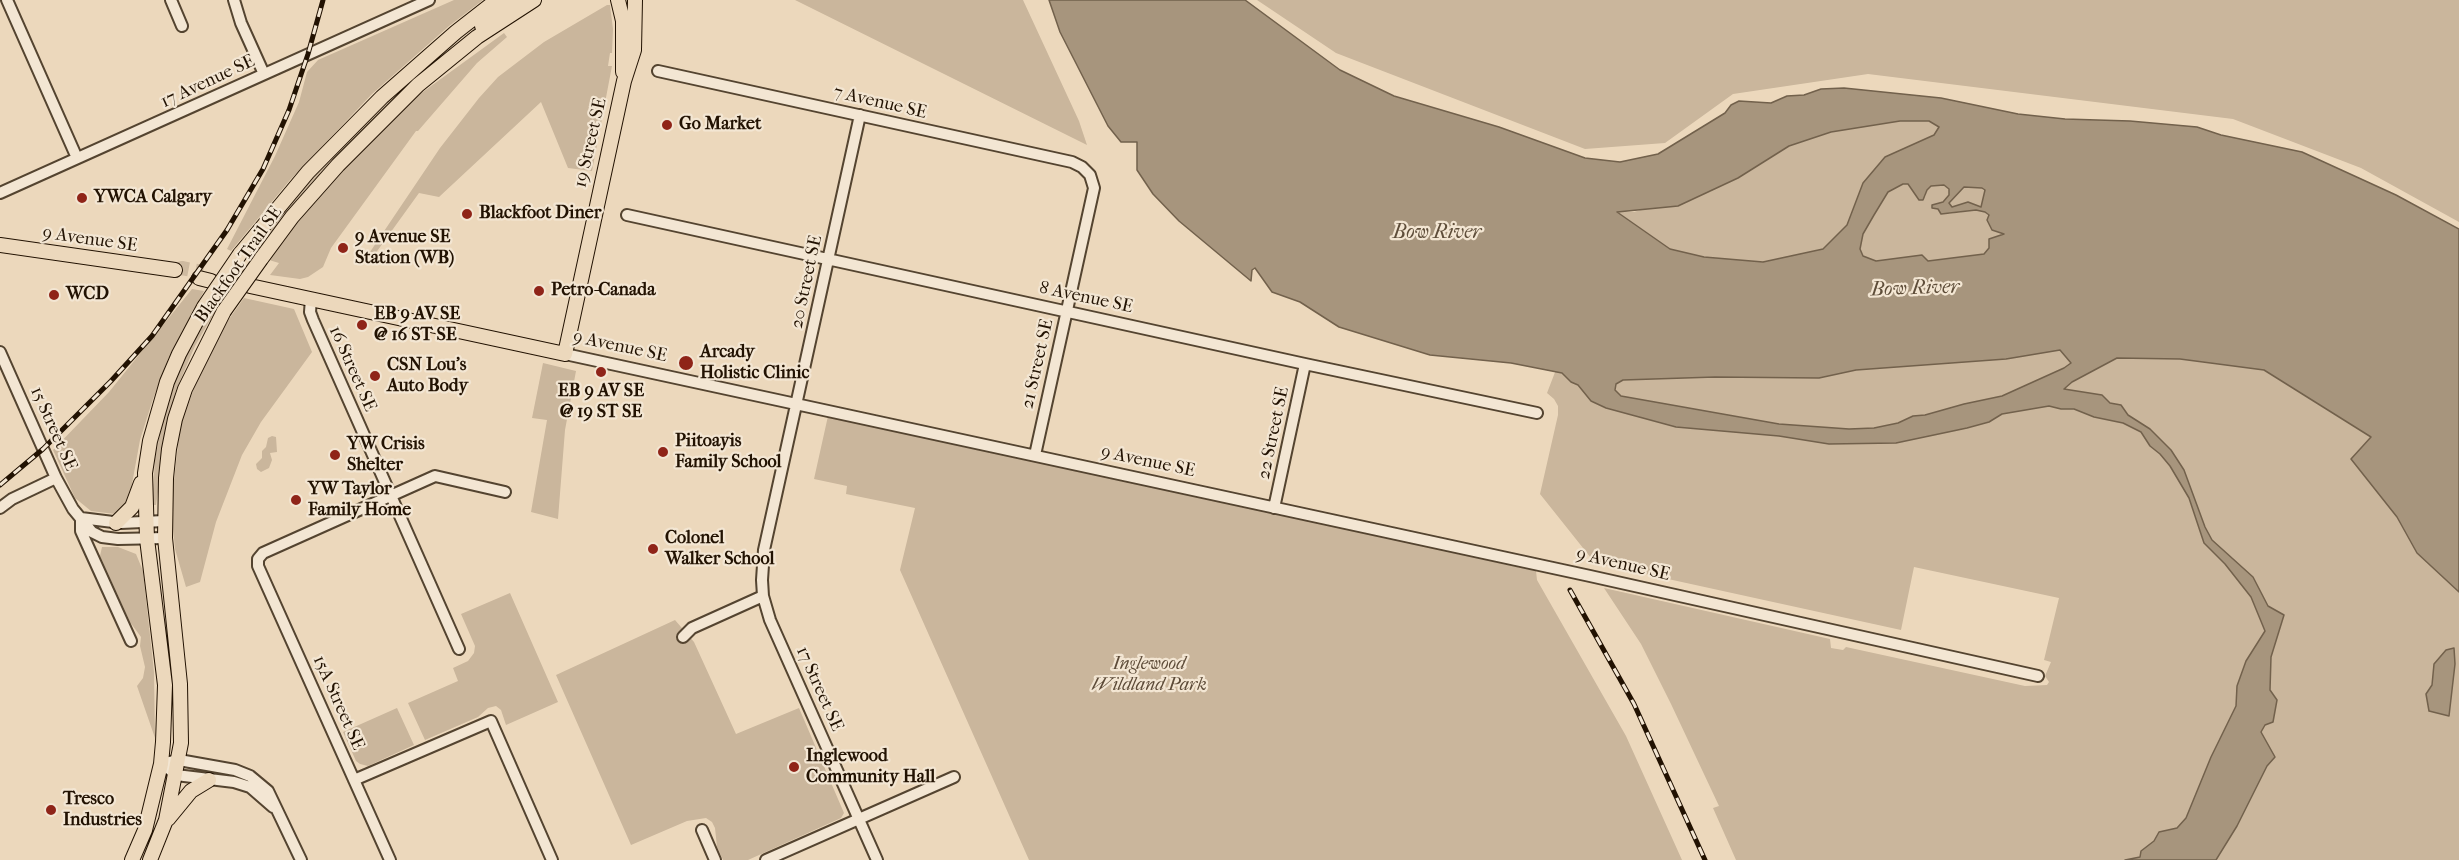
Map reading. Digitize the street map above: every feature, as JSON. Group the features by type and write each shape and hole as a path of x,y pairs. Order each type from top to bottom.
{"main road":[{"name":"Blackfoot Trail SE","path":"132,860 145,830 161,764 165,685 147,538 145,473 150,441 167,382 204,307 240,254 288,194 336,143 424,59 497,0"},
{"path":"440,67 489,19 514,0"},
{"name":"Blackfoot Trail SE","path":"150,860 166,820 181,743 180,684 164,521 166,478 175,419 198,360 224,311 261,258 338,165 418,85 477,38 534,0"},
{"name":"19 Street SE","path":"618,0 623,21 624,81"},
{"name":"19 Street SE","path":"565,354 624,81 634,50 635,0"},
{"path":"634,50 642,26 643,0"},
{"name":"9 Avenue SE","path":"0,245 175,270"},
{"name":"9 Avenue SE","path":"250,286 565,354"},
{"path":"116,523 132,507 145,473"},
{"path":"166,820 191,791 209,780"}],"street":[{"path":"7,0 77,159"},
{"path":"171,0 182,26"},
{"path":"234,0 264,74"},
{"name":"17 Avenue SE","path":"0,194 429,0"},
{"name":"7 Avenue SE","path":"658,71 1072,162 1082,166 1090,175"},
{"name":"20 Street SE","path":"763,596 764,550 860,115"},
{"name":"21 Street SE","path":"1035,455 1094,188 1090,175"},
{"name":"8 Avenue SE","path":"627,215 1537,413"},
{"name":"16 Street SE","path":"311,299 310,312 313,320 459,649"},
{"name":"15 Street SE","path":"0,352 56,478 73,509 92,531 102,537 118,539 165,538"},
{"name":"9 Avenue SE","path":"565,354 798,403 2038,676"},
{"name":"22 Street SE","path":"1275,508 1305,364"},
{"path":"390,495 435,476 504,492"},
{"path":"0,508 12,499 56,478"},
{"name":"15A Street SE","path":"390,495 263,552 258,559 258,566 390,860"},
{"path":"81,518 116,523 164,521"},
{"name":"15 Street SE","path":"81,518 81,531 131,641"},
{"path":"683,637 692,628 763,596"},
{"name":"17 Street SE","path":"763,596 784,653 877,860"},
{"path":"354,780 490,721 552,860"},
{"path":"161,764 179,760 235,770 250,776 268,791 301,860"},
{"path":"161,764 176,775 234,782 250,787 280,814"},
{"path":"766,860 954,777"},
{"path":"702,830 715,860"}],"green space":[{"path":"454,0 483,0 449,26 372,94 290,180 231,251 227,249 275,156 299,102 307,72 318,60"},
{"path":"795,0 1023,0 1079,121 1087,145"},
{"path":"1257,0 2459,0 2459,222 2361,168 2233,119 1868,74 1733,94 1665,143 1585,149 1336,53"},
{"path":"610,5 613,29 612,53 610,53 608,66 612,66 592,171 568,168 541,102 439,197 419,193 375,254 370,252 440,148 498,77 544,42"},
{"path":"504,33 507,37 477,63 416,131 331,248 323,267 308,277 300,279 270,275 279,263 269,260 310,206 355,156 416,97"},
{"path":"452,40 455,43 351,141 311,185 253,256 246,254 289,201 361,122"},
{"path":"1900,121 1930,121 1939,127 1934,135 1885,157 1863,183 1847,225 1824,249 1763,262 1704,257 1670,249 1616,211 1634,212 1738,178 1789,146 1831,132"},
{"path":"1902,184 1908,184 1916,196 1925,197 1931,186 1944,185 1949,189 1949,195 1939,209 1948,214 1976,210 1985,212 2005,234 1998,238 1984,254 1927,261 1921,256 1876,261 1862,256 1860,249 1863,234 1888,192"},
{"path":"1964,187 1982,188 1986,191 1981,207 1973,204 1952,207 1948,203"},
{"path":"192,289 204,291 168,359 153,399 140,440 127,503 115,514 91,511 75,498 53,450 109,392"},
{"path":"244,298 294,309 312,352 261,422 242,455 216,522 200,582 186,587 175,549 173,529 173,489 180,427 202,366"},
{"path":"210,307 217,308 195,346 176,390 170,413 156,505 152,505 155,459 165,409 178,370"},
{"path":"2195,338 2381,407 2459,571 2459,860 1736,860 1713,808 1719,806 1671,704 1641,644 1604,588 1830,639 1831,648 1843,650 1846,647 2025,686 2047,685 2049,682 2045,676 2051,662 2044,660 2059,598 1914,567 1901,630 1595,563 1540,494 1558,415 1558,406 1547,393 1557,367"},
{"path":"543,363 576,371 565,430 558,519 531,512 547,420 532,418"},
{"name":"Inglewood Wildland Park","path":"828,416 1536,571 1537,580 1626,736 1682,860 1029,860 900,570 915,508 846,494 847,486 814,479"},
{"path":"276,437 277,452 270,453 272,460 269,468 261,472 257,469 256,464 262,458 262,451 266,447 268,438"},
{"path":"102,547 118,547 136,554 143,571 154,672 155,738 137,686 143,678 145,667 140,646 141,637 130,622 100,556"},
{"path":"510,593 558,702 506,725 501,710 496,706 488,708 478,717 425,740 408,703 458,681 453,668 468,661 474,653 475,646 461,614"},
{"path":"675,620 694,642 736,734 799,708 844,813 841,818 748,860 723,860 717,847 715,828 706,818 687,821 631,845 556,675"},
{"path":"397,708 414,745 368,766 360,764 356,761 343,732"}],"water":[{"name":"Bow River","path":"1049,0 1245,0 1340,70 1394,96 1499,127 1585,158 1620,162 1658,154 1725,113 1731,105 1739,101 1771,103 1787,96 1804,95 1821,89 1844,88 1941,98 2018,114 2197,127 2221,135 2302,152 2396,195 2459,229 2459,592 2417,553 2397,517 2351,459 2371,437 2264,370 2180,359 2117,358 2072,382 2064,389 2102,395 2110,403 2121,405 2128,415 2150,429 2171,450 2184,470 2212,540 2253,577 2268,606 2284,615 2271,657 2270,690 2277,700 2273,722 2265,725 2261,732 2275,757 2267,766 2237,826 2216,860 2125,860 2140,857 2141,851 2154,841 2159,832 2177,828 2186,818 2211,757 2236,706 2237,686 2246,661 2265,631 2251,597 2225,564 2204,543 2189,498 2170,466 2150,446 2141,432 2123,423 2094,417 2074,409 2049,406 2002,414 1989,422 1896,443 1829,444 1779,436 1676,427 1606,408 1591,401 1578,385 1562,373 1511,363 1430,355 1339,327 1300,302 1272,292 1255,268 1252,270 1251,281 1179,221 1153,194 1137,170 1137,142 1121,142 1108,126 1060,32","holes":["1900,121 1929,121 1939,127 1934,135 1885,157 1863,183 1847,225 1823,249 1763,262 1704,257 1670,249 1617,212 1678,206 1738,178 1789,146 1831,132","1903,184 1908,184 1919,200 1923,200 1931,186 1944,185 1949,189 1949,195 1943,202 1932,205 1932,208 1938,209 1941,214 1976,210 1985,212 1989,215 1987,220 1992,230 2004,234 1989,239 1989,248 1984,254 1928,261 1922,255 1876,261 1863,256 1860,249 1863,234 1888,192","1964,187 1985,190 1981,207 1968,202 1952,207 1949,203","2060,350 2071,363 2002,396 1913,416 1898,423 1874,428 1849,429 1779,424 1621,396 1615,390 1616,384 1623,380 1715,377 1819,378 1856,370 2006,359"]},
{"path":"2454,648 2455,664 2449,716 2429,711 2426,694 2432,685 2434,664 2446,650"}],"tunnel":[{"path":"175,270 182,268 203,272"}],"railway":[{"path":"0,485 43,449 152,336 227,230 263,169 289,110 323,0"},
{"path":"1570,590 1634,704 1705,860"}],"place":[{"name":"Go Market","path":"667,125"},
{"name":"YWCA Calgary","path":"82,198"},
{"name":"Blackfoot Diner","path":"467,214"},
{"name":"9 Avenue SE Station (WB)","path":"343,248"},
{"name":"Petro-Canada","path":"539,291"},
{"name":"WCD","path":"54,295"},
{"name":"EB 9 AV SE @ 16 ST SE","path":"362,325"},
{"name":"Arcady Holistic Clinic","path":"686,363"},
{"name":"EB 9 AV SE @ 19 ST SE","path":"601,372"},
{"name":"CSN Lou's Auto Body","path":"375,376"},
{"name":"Piitoayis Family School","path":"663,452"},
{"name":"YW Crisis Shelter","path":"335,455"},
{"name":"YW Taylor Family Home","path":"296,500"},
{"name":"Colonel Walker School","path":"653,549"},
{"name":"Inglewood Community Hall","path":"794,767"},
{"name":"Tresco Industries","path":"51,810"}]}
